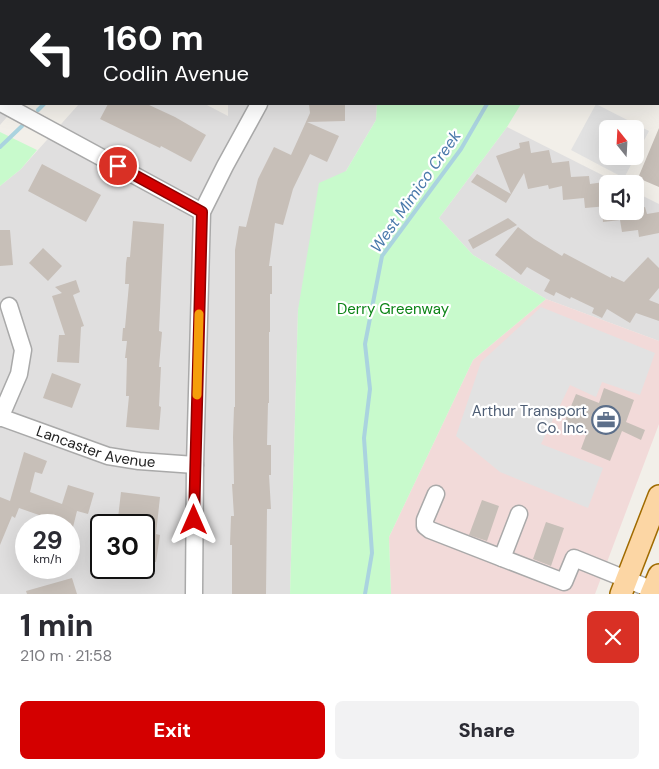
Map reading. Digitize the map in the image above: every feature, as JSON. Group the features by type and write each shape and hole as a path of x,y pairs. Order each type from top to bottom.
{"main road":[{"path":"624,586 659,496"}],"street":[{"path":"5,105 202,212"},
{"path":"194,594 195,465 202,212 258,105"},
{"path":"0,417 19,374 23,350 9,306"},
{"name":"Lancaster Avenue","path":"0,417 108,456 138,461 195,465"},
{"path":"436,494 425,520 425,526 430,530 564,582 574,558 624,586 654,586"},
{"path":"502,558 519,514"}],"shaded area":[{"path":"0,105 17,105 0,125"},
{"path":"78,105 207,105 228,116 228,105 377,105 376,120 346,171 298,310 290,594 0,594 0,186 21,169"},
{"path":"595,105 627,120 599,120 599,165 571,150"},
{"path":"507,127 602,175 599,175 599,220 644,220 644,196 659,204 659,341 546,299 473,255 439,218"},
{"path":"644,128 649,131 644,140"},
{"path":"599,165 631,165 626,175 618,175"},
{"path":"546,299 659,341 659,424 595,594 391,594 389,537 473,360"},
{"path":"541,307 655,353 640,395 602,382 596,397 570,385 541,444 603,468 588,508 500,472 456,436 481,362"}],"green space":[{"name":"Derry Greenway","path":"377,105 520,105 507,127 439,218 473,255 546,299 473,360 389,537 391,594 290,594 298,310 319,183 346,171 376,120"},
{"path":"0,132 37,150 21,169 0,186"}],"building":[{"path":"107,105 149,105 206,135 191,162 161,146 160,148 100,119"},
{"path":"309,105 345,105 345,121 307,122 339,136 327,162 310,154 293,189 283,225 275,223 269,266 272,266 272,294 270,294 267,445 271,445 271,475 269,475 271,509 267,509 266,594 232,594 232,545 230,545 231,516 234,516 232,484 234,484 233,437 235,407 235,250 239,226 246,227 258,179 274,147 291,155 310,113"},
{"path":"659,128 659,187 644,181 644,175 639,175"},
{"path":"529,141 531,153 549,150 552,163 569,161 571,177 589,176 590,184 599,183 599,207 585,208 584,198 563,200 562,186 549,189 548,185 528,189 524,173 506,203 471,182 477,174 511,194 496,156 520,148 519,143"},
{"path":"42,164 101,195 86,222 28,191"},
{"path":"644,207 647,214 659,212 659,233 639,237 638,230 622,232 620,220 644,220"},
{"path":"508,218 517,225 473,249 468,240"},
{"path":"603,220 620,220 603,222"},
{"path":"133,221 164,224 159,331 162,332 159,367 161,367 159,406 161,407 159,430 126,427 129,396 126,396 127,358 125,358 127,341 122,341 129,284 125,284 126,263 127,257 130,257"},
{"path":"518,227 562,256 564,253 611,278 611,276 624,282 648,257 659,268 659,288 649,300 659,304 659,321 636,313 630,323 607,309 602,318 592,313 594,308 571,297 570,299 556,292 554,296 544,291 550,280 527,267 521,275 495,255"},
{"path":"0,230 10,230 13,265 0,266"},
{"path":"43,248 62,266 48,281 29,263"},
{"path":"76,280 80,292 73,295 84,326 81,327 79,363 57,362 59,335 65,335 52,296 62,293 55,287"},
{"path":"52,373 81,384 72,408 43,398"},
{"path":"604,388 634,400 626,422 645,430 641,440 622,431 610,461 581,449 588,430 565,421 576,394 599,403"},
{"path":"24,452 47,461 42,474 35,472 30,492 62,504 68,485 94,493 88,514 77,511 76,514 36,514 19,508 15,518 12,516 0,545 0,497 10,501"},
{"path":"121,492 160,497 156,534 160,535 156,562 155,514 118,514"},
{"path":"482,500 499,506 487,541 469,535"},
{"path":"546,522 564,528 551,566 533,559"},
{"path":"72,579 77,594 27,594 26,591"}],"waterway":[{"path":"38,110 43,105"},
{"name":"West Mimico Creek","path":"365,594 372,553 364,438 370,389 365,344 382,256 461,149 486,105"},
{"path":"0,147 22,126"}],"slow traffic":[{"path":"197,395 199,314"}],"place":[{"name":"Arthur Transport Co. Inc.","path":"606,420"}],"route":[{"path":"118,166 202,212 194,520"}]}
